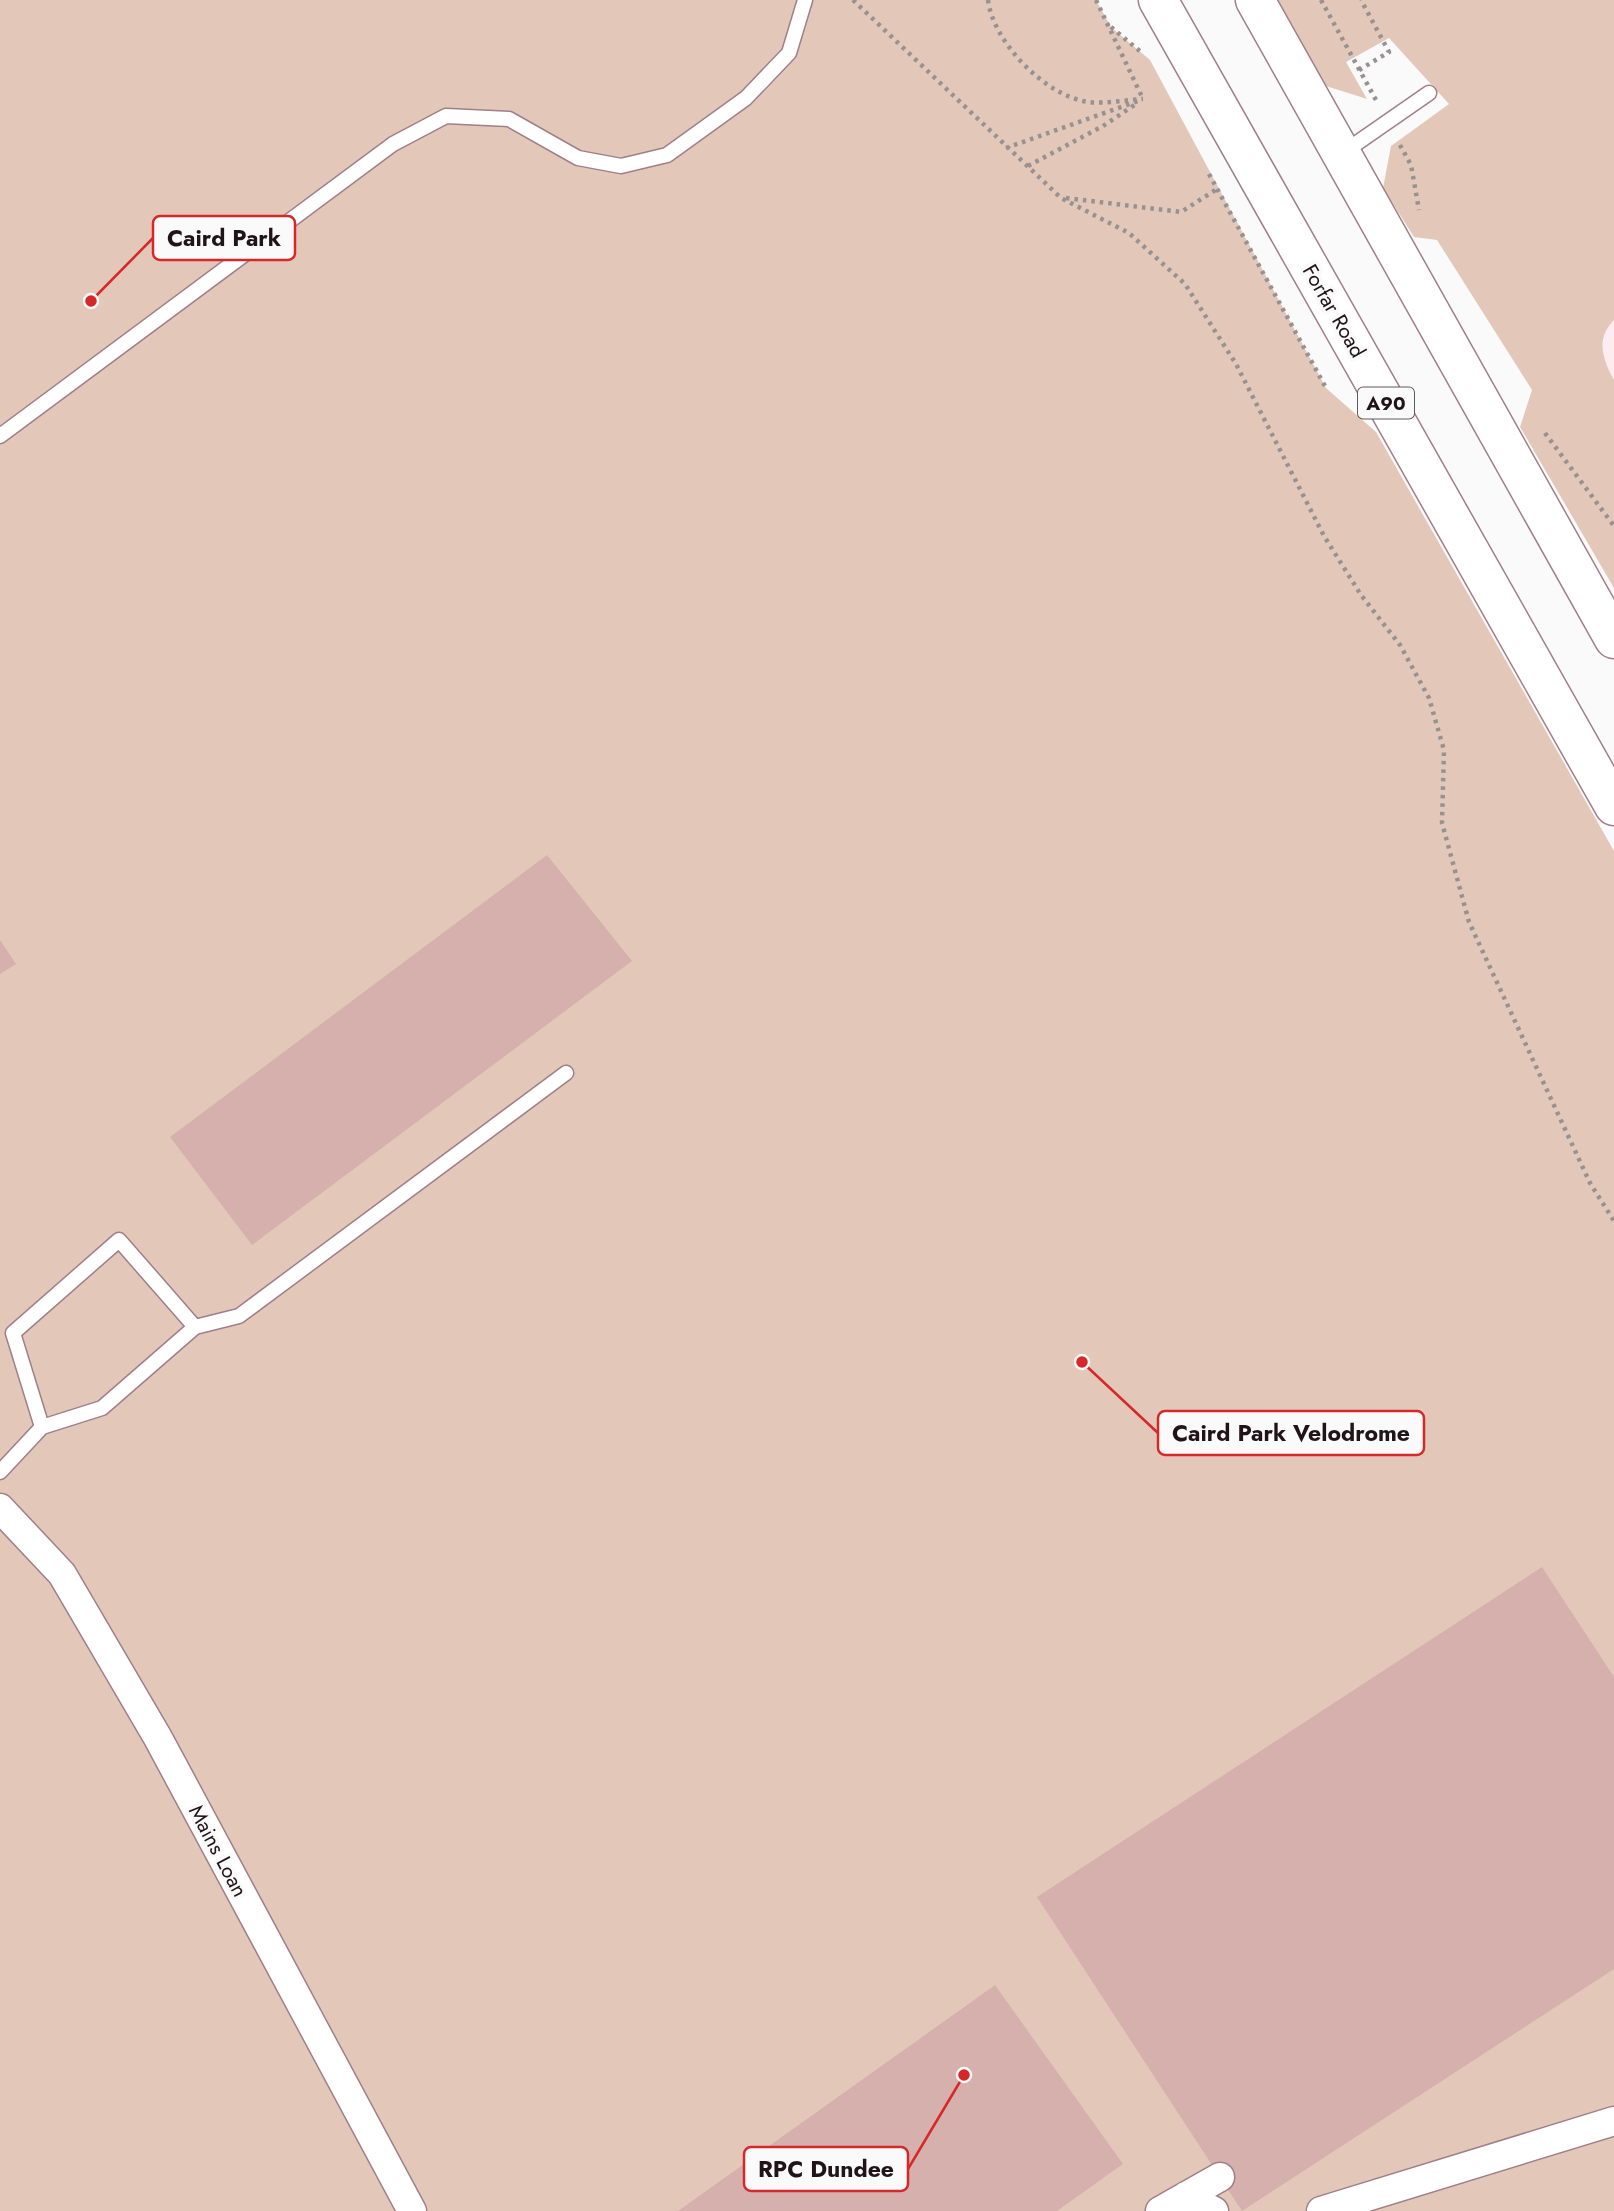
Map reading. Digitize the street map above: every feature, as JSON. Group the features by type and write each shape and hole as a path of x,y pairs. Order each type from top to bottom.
{"highway":[{"name":"Forfar Road","path":"1158,0 1614,806"},
{"path":"1255,0 1614,639"}],"street":[{"name":"Mains Loan","path":"0,1508 62,1574 158,1738 412,2211"},
{"path":"1321,2211 1614,2121"},
{"path":"1160,2211 1220,2177"},
{"path":"1186,2196 1214,2211"}],"lane":[{"path":"0,436 393,144 446,116 509,119 578,158 621,166 667,155 746,98 789,52 805,0"},
{"path":"1340,155 1429,93"},
{"path":"0,1472 42,1427 102,1408 195,1327 239,1316 566,1073"},
{"path":"42,1427 13,1333 119,1240 195,1327"}],"path":[{"path":"853,0 1061,198 1129,233 1185,284 1236,363 1324,536 1361,594 1400,646 1429,698 1444,750 1442,824 1469,922 1590,1183 1614,1222"},
{"path":"988,0 989,9 1010,51 1049,86 1087,102 1143,99"},
{"path":"1096,0 1143,99"},
{"path":"1321,0 1410,164 1419,213"},
{"path":"1359,70 1389,52 1361,0"},
{"path":"1111,27 1150,60"},
{"path":"1006,148 1143,99"},
{"path":"1028,166 1103,126 1143,99"},
{"path":"1205,166 1326,388"},
{"path":"1061,198 1181,212 1217,189"},
{"path":"1540,424 1614,526"}],"shaded area":[{"path":"0,0 1096,0 1111,27 1150,60 1326,388 1376,432 1614,851 1614,2211 0,2211"},
{"path":"1278,0 1614,0 1614,320 1604,335 1603,350 1614,380 1614,588 1520,427 1532,390 1437,240 1414,237 1383,188 1391,146 1449,104 1389,38 1346,62 1367,99 1326,86"},
{"path":"1614,320 1614,380 1601,357 1606,328"}],"building":[{"path":"547,855 632,961 252,1245 170,1137"},
{"path":"0,940 16,964 0,974"},
{"path":"1542,1567 1614,1677 1614,1969 1242,2211 1037,1897"},
{"path":"995,1985 1123,2164 1057,2211 678,2211"}],"place":[{"name":"Caird Park","path":"91,301"},
{"name":"Caird Park Velodrome","path":"1082,1362"},
{"name":"RPC Dundee","path":"964,2075"}]}
